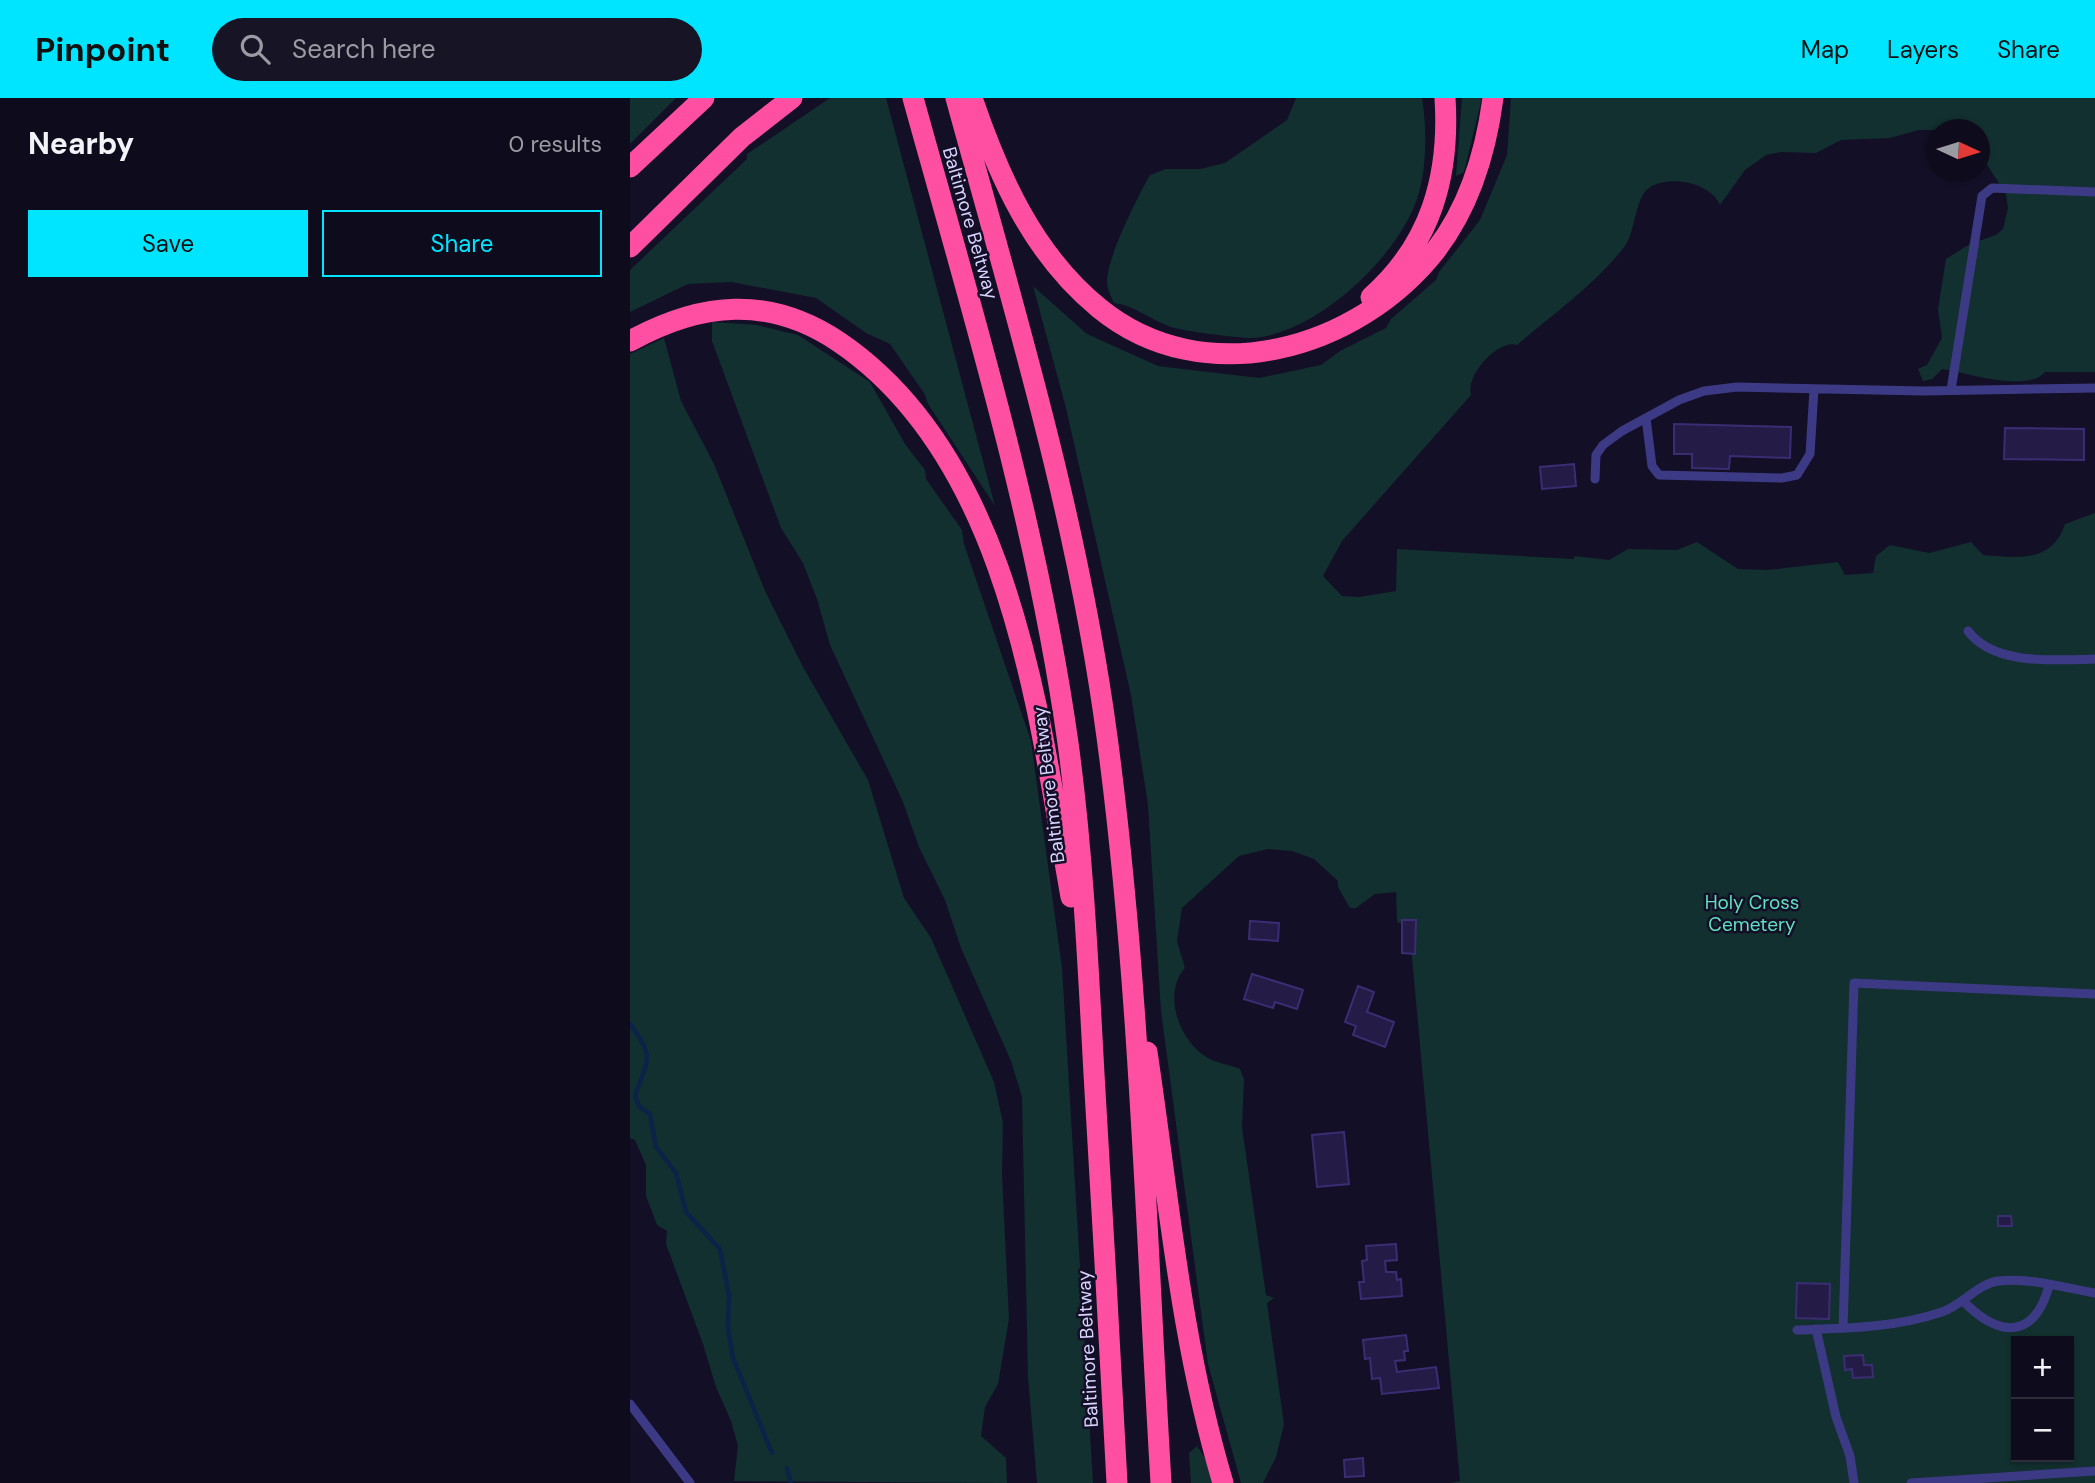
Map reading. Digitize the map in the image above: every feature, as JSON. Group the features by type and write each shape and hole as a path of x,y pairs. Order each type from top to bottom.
{"highway":[{"path":"630,167 704,98"},
{"path":"630,247 660,214 742,137 792,98"},
{"name":"Baltimore Beltway","path":"913,98 998,401 1028,526 1052,646 1077,827 1117,1483"},
{"name":"Baltimore Beltway","path":"957,98 1068,516 1107,737 1123,890 1161,1483"},
{"path":"972,98 1008,190 1027,225 1074,286 1127,327 1160,343 1215,354 1276,351 1334,330 1389,298 1437,248 1468,193 1489,125 1493,98"},
{"path":"1334,330 1381,288 1407,258 1425,230 1445,166 1445,98"},
{"path":"630,341 681,316 711,311 742,309 793,318 829,336 882,377 907,404 950,464 988,544 1028,668 1051,770 1090,1010"},
{"path":"1123,890 1185,1329 1200,1404 1223,1483"}],"lane":[{"path":"1951,390 1982,196 1993,188 2095,192"},
{"path":"1595,479 1596,455 1603,445 1679,400 1704,391 1737,387 1951,390 2095,388"},
{"path":"1646,418 1652,466 1659,475 1782,478 1797,475 1810,454 1814,389"},
{"path":"1968,631 1977,643 1988,649 2052,660 2095,659"},
{"path":"1843,1328 1854,984 2095,994"},
{"path":"1797,1330 1914,1321 1964,1302 1996,1281 2095,1293"},
{"path":"1964,1302 1992,1323 2006,1327 2023,1326 2035,1319 2043,1308 2049,1286"},
{"path":"1816,1329 1836,1417 1850,1456 1854,1483"},
{"path":"630,1404 690,1483"},
{"path":"1911,1483 2095,1471"}],"green space":[{"path":"630,98 676,98 630,144"},
{"path":"830,98 886,98 995,506 890,344 866,333 816,298 731,282 688,284 630,312 630,270 747,159 747,154"},
{"path":"1296,98 1422,98 1425,149 1423,175 1417,199 1407,222 1373,268 1327,308 1302,323 1277,333 1252,338 1175,328 1128,306 1114,303 1108,290 1108,271 1117,243 1150,175 1166,169 1200,169 1225,163 1287,120"},
{"path":"1462,98 1482,98 1464,172 1456,176"},
{"name":"Holy Cross Cemetery","path":"1511,98 2095,98 2095,372 2045,372 2037,378 2012,381 1942,369 1932,379 1923,381 1918,369 1927,365 1942,338 1938,309 1946,259 2003,229 2008,208 2006,194 1990,169 1990,119 1927,119 1927,130 1890,138 1841,140 1816,153 1781,152 1766,155 1745,170 1720,205 1708,191 1678,181 1657,184 1644,192 1629,239 1614,260 1588,286 1517,345 1501,348 1485,361 1473,378 1471,395 1342,541 1323,576 1342,596 1359,597 1396,591 1397,549 1573,559 1575,556 1609,560 1628,549 1677,550 1697,542 1738,569 1768,570 1838,562 1845,575 1873,573 1876,556 1890,545 1929,553 1971,542 1983,555 2032,555 2052,546 2065,524 2095,513 2095,1483 1450,1483 1460,1481 1409,925 1397,922 1396,892 1375,894 1356,908 1350,908 1338,887 1338,881 1314,859 1292,851 1268,849 1239,856 1182,908 1177,941 1185,968 1178,978 1175,990 1177,1016 1182,1029 1198,1051 1215,1061 1240,1069 1244,1079 1242,1127 1266,1295 1274,1298 1267,1303 1284,1424 1276,1457 1263,1483 1241,1483 1208,1364 1161,1011 1148,805 1131,695 1066,408 1033,286 1087,334 1158,366 1259,378 1321,365 1340,351 1386,328 1391,319 1436,280 1439,272 1480,220 1507,155"},
{"path":"712,322 757,325 798,335 870,382 905,444 925,470 926,479 962,530 964,544 1031,741 1062,968 1093,1483 1037,1483 1028,1377 1022,1097 1011,1061 961,948 945,900 919,847 903,802 830,645 803,563 781,528 712,341"},
{"path":"664,338 681,401 714,464 765,591 803,667 868,780 904,898 931,938 994,1082 1003,1123 1002,1174 1009,1319 998,1384 985,1407 981,1436 1006,1458 1007,1483 734,1481 738,1446 731,1421 716,1387 666,1244 667,1231 657,1225 646,1196 646,1165 635,1140 630,1138 630,354"},
{"path":"1197,1446 1205,1458 1214,1483 1191,1483 1189,1453"}],"building":[{"path":"1674,424 1791,427 1790,458 1730,456 1729,469 1692,468 1692,454 1674,454"},
{"path":"2005,428 2084,429 2084,460 2004,459"},
{"path":"1574,464 1576,486 1542,489 1540,467"},
{"path":"1402,920 1416,920 1415,954 1402,953"},
{"path":"1250,921 1279,923 1278,941 1249,939"},
{"path":"1252,974 1303,990 1297,1009 1275,1002 1273,1008 1244,999"},
{"path":"1358,986 1374,992 1367,1012 1394,1022 1385,1047 1353,1035 1356,1026 1345,1022"},
{"path":"1344,1132 1349,1184 1317,1187 1312,1135"},
{"path":"1998,1216 2011,1216 2012,1226 1998,1226"},
{"path":"1396,1244 1397,1260 1385,1261 1386,1272 1396,1272 1397,1280 1401,1279 1402,1296 1361,1299 1359,1282 1364,1282 1362,1261 1367,1260 1366,1246"},
{"path":"1797,1283 1830,1284 1829,1319 1796,1318"},
{"path":"1406,1335 1408,1351 1404,1351 1405,1360 1395,1361 1397,1372 1436,1367 1439,1388 1382,1394 1380,1378 1372,1379 1370,1358 1365,1359 1363,1340"},
{"path":"1863,1355 1864,1365 1872,1365 1873,1377 1853,1378 1852,1369 1845,1370 1844,1356"},
{"path":"1363,1458 1364,1476 1345,1477 1344,1460"}],"waterway":[{"path":"630,1024 643,1045 647,1059 635,1096 639,1106 650,1114 656,1147 676,1173 686,1212 720,1249 729,1296 728,1328 733,1358 772,1453"},
{"path":"787,1468 791,1483"}]}
